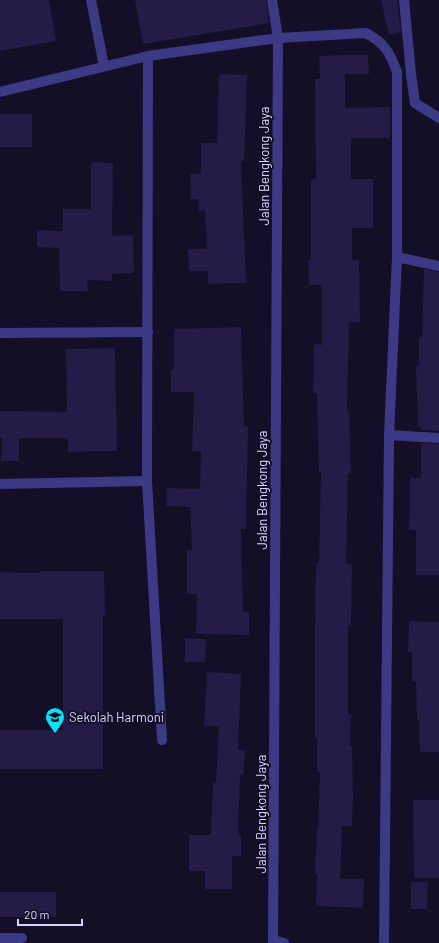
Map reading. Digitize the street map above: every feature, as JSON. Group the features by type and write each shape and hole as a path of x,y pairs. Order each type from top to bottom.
{"street":[{"path":"91,0 104,66"},
{"name":"Jalan Bengkong Jaya","path":"272,0 278,38 273,942"},
{"path":"404,0 415,104 439,118"},
{"path":"0,92 148,56 278,38 366,33 377,39 386,48 392,58 397,72 397,257 389,435 384,943"},
{"path":"148,56 147,481 162,740"},
{"path":"397,257 439,266"},
{"path":"0,333 148,332"},
{"path":"389,435 439,438"},
{"path":"0,484 147,481"},
{"path":"0,938 22,938"},
{"path":"273,942 284,943"}],"building":[{"path":"0,0 49,0 56,41 0,51"},
{"path":"135,0 266,0 269,23 143,44"},
{"path":"381,0 397,0 401,32 389,35"},
{"path":"368,55 369,74 345,74 345,108 390,107 390,138 351,138 351,179 373,179 373,228 352,228 352,260 359,260 360,322 349,322 347,411 349,411 351,473 348,473 346,564 352,564 351,625 348,625 348,714 351,714 350,746 352,746 353,795 352,826 342,826 340,879 364,879 363,908 316,906 317,874 315,874 320,772 317,772 317,738 315,738 315,624 316,563 319,563 321,473 319,473 317,393 313,393 314,344 322,345 322,285 309,285 308,260 311,260 311,179 316,179 315,79 320,79 319,56"},
{"path":"219,74 247,75 244,161 241,161 246,283 208,284 208,271 189,271 188,249 207,249 205,210 199,211 198,199 191,199 190,174 201,174 201,143 217,143"},
{"path":"0,114 32,114 32,147 0,147"},
{"path":"91,162 113,163 112,236 133,235 134,273 112,274 112,281 87,280 88,291 60,291 59,248 37,247 37,230 63,231 63,209 91,209"},
{"path":"424,269 439,272 439,431 421,430 421,427 418,427 416,366 419,366 419,337 422,337"},
{"path":"241,327 244,426 248,427 246,529 241,529 243,612 249,612 249,635 196,634 197,594 187,594 187,550 192,550 190,507 166,506 167,488 200,489 201,451 192,451 194,392 171,392 171,370 174,370 174,329"},
{"path":"115,348 117,451 68,452 68,438 19,438 19,461 1,461 2,438 0,438 0,411 67,412 66,349"},
{"path":"421,443 439,444 439,575 416,575 416,530 409,530 410,478 421,478"},
{"name":"Sekolah Harmoni","path":"41,571 104,571 105,616 103,616 103,769 0,769 0,730 63,730 63,619 0,619 0,572 41,573"},
{"path":"409,621 439,622 439,752 420,752 416,681 412,681 412,652 408,652"},
{"path":"185,638 206,639 205,662 185,662"},
{"path":"207,672 241,674 238,750 245,750 243,775 240,775 238,835 241,835 241,856 232,856 232,889 205,889 205,871 189,871 189,835 211,835 213,783 216,783 219,726 204,726"},
{"path":"413,800 439,800 439,878 414,878"},
{"path":"411,882 428,882 427,909 411,909"},
{"path":"0,892 56,892 56,917 0,917"}],"place":[{"name":"Sekolah Harmoni","path":"55,734"}]}
